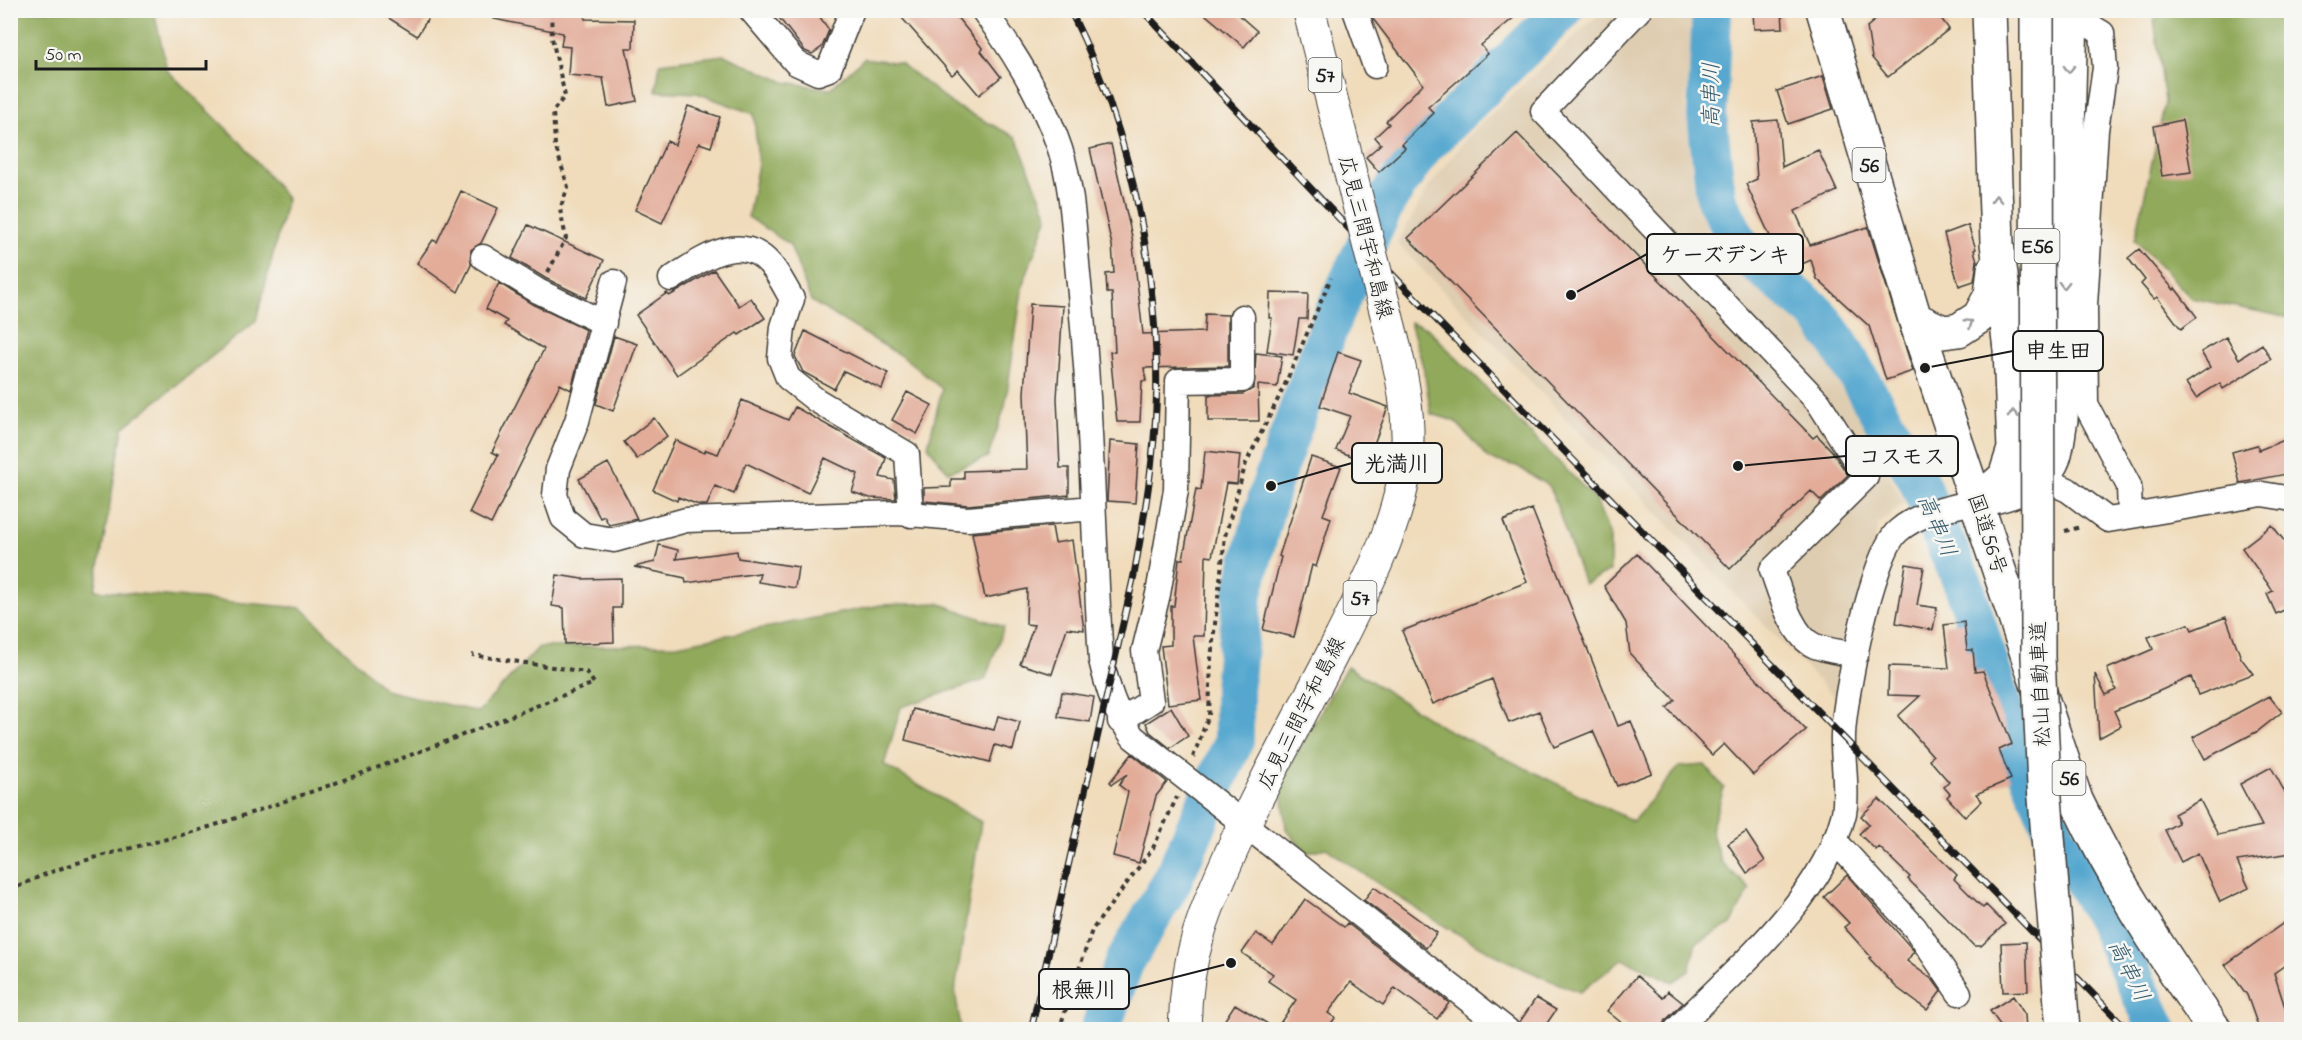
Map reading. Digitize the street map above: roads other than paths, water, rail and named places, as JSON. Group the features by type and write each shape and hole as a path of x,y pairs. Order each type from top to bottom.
{"highway":[{"name":"国道56号","path":"1823,10 1915,319 1965,504 2076,800 2107,865 2155,944 2215,1029"},
{"path":"1989,10 1997,243 2010,349 2014,421 2029,474"},
{"name":"E56","path":"2029,474 2037,10"},
{"path":"1965,504 2005,477 2029,474 2053,460 2061,420 2092,20"},
{"path":"1915,319 1943,332 1959,330 1979,317 1991,295 1997,243"},
{"name":"松山自動車道","path":"2029,474 2044,785 2063,1029"}],"main road":[{"name":"広見三間宇和島線","path":"1185,1029 1188,977 1195,939 1205,908 1244,825 1359,600 1387,536 1402,489 1406,445 1405,386 1309,10"}],"street":[{"path":"751,10 796,63 818,73 829,69 852,10"},
{"path":"983,10 1008,44 1041,101 1060,150 1071,204 1084,331 1101,660 1109,694 1120,721 1133,737 1507,1029"},
{"path":"1355,10 1375,66"},
{"path":"1639,10 1543,111 1819,403 1866,477 1772,570 1782,600 1802,638 1815,645 1856,655"},
{"path":"2092,20 2105,68 2096,130 2085,305 2086,405 2129,486 2130,515"},
{"path":"671,279 702,259 732,249 758,253 773,268 792,299 783,327 780,358 788,378 816,400 907,454 911,514"},
{"path":"483,257 538,291 604,323"},
{"path":"614,282 577,421 558,469 555,495 563,518 584,535 614,540 686,520 911,514 968,519 1093,508"},
{"path":"1120,721 1151,701 1144,651 1158,594 1176,490 1178,381 1242,380 1242,317"},
{"path":"2029,474 2068,490 2108,520 2262,494 2292,499"},
{"path":"1676,1029 1762,943 1814,882 1844,816 1843,735 1863,621 1885,546 1898,532 1922,516 1965,504"},
{"path":"1834,840 1915,928 1959,993"}],"waterway":[{"path":"1100,1030 1124,963 1171,883 1234,741 1234,689 1243,592 1271,486 1334,313 1387,200 1423,147 1563,10"},
{"name":"高串川","path":"1712,10 1707,116 1716,198 1743,252 1817,313 1839,344 1917,478 1965,588 2008,726 2055,834 2106,919 2158,1030"}],"railway":[{"path":"1031,1030 1134,575 1148,492 1156,409 1157,381 1153,308 1141,220 1120,134 1106,92 1070,10"},
{"path":"1142,10 1387,269 2128,1030"}],"place":[{"name":"ケーズデンキ","path":"1571,295"},
{"name":"申生田","path":"1925,368"},
{"name":"コスモス","path":"1738,466"},
{"name":"光満川","path":"1271,486"},
{"name":"根無川","path":"1231,963"}]}
